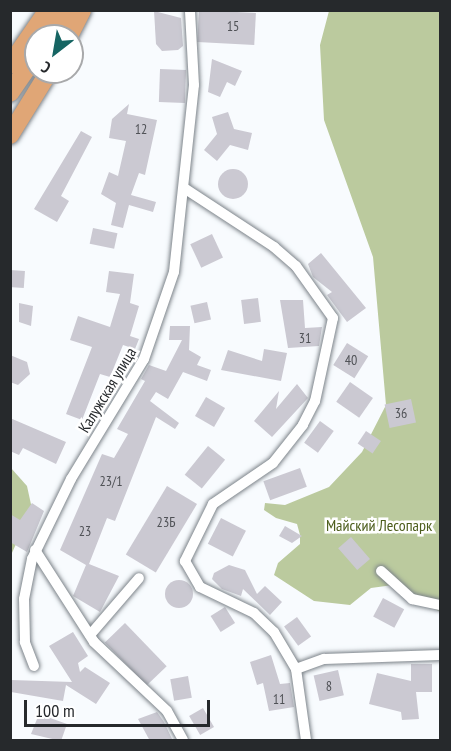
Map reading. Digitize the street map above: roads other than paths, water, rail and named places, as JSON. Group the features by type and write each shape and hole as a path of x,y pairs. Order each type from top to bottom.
{"main road":[{"path":"10,65 48,10"},
{"path":"61,24 66,10"},
{"path":"67,24 82,10"},
{"path":"10,93 24,73"},
{"path":"10,135 42,84"}],"street":[{"name":"Калужская улица","path":"34,666 25,642 24,599 35,550 71,479 144,359 163,315 184,188 194,85 190,10"},
{"path":"184,188 274,247 296,266 333,318 315,401 303,425 273,462 213,504 185,561 200,587 254,613 274,632 296,669 306,741"},
{"path":"35,550 90,635 167,711 183,741"},
{"path":"381,571 412,599 441,605"},
{"path":"90,635 139,578"},
{"path":"296,669 324,659 441,655"}],"park label":[{"name":"Майский Лесопарк","path":"379,525"}]}
